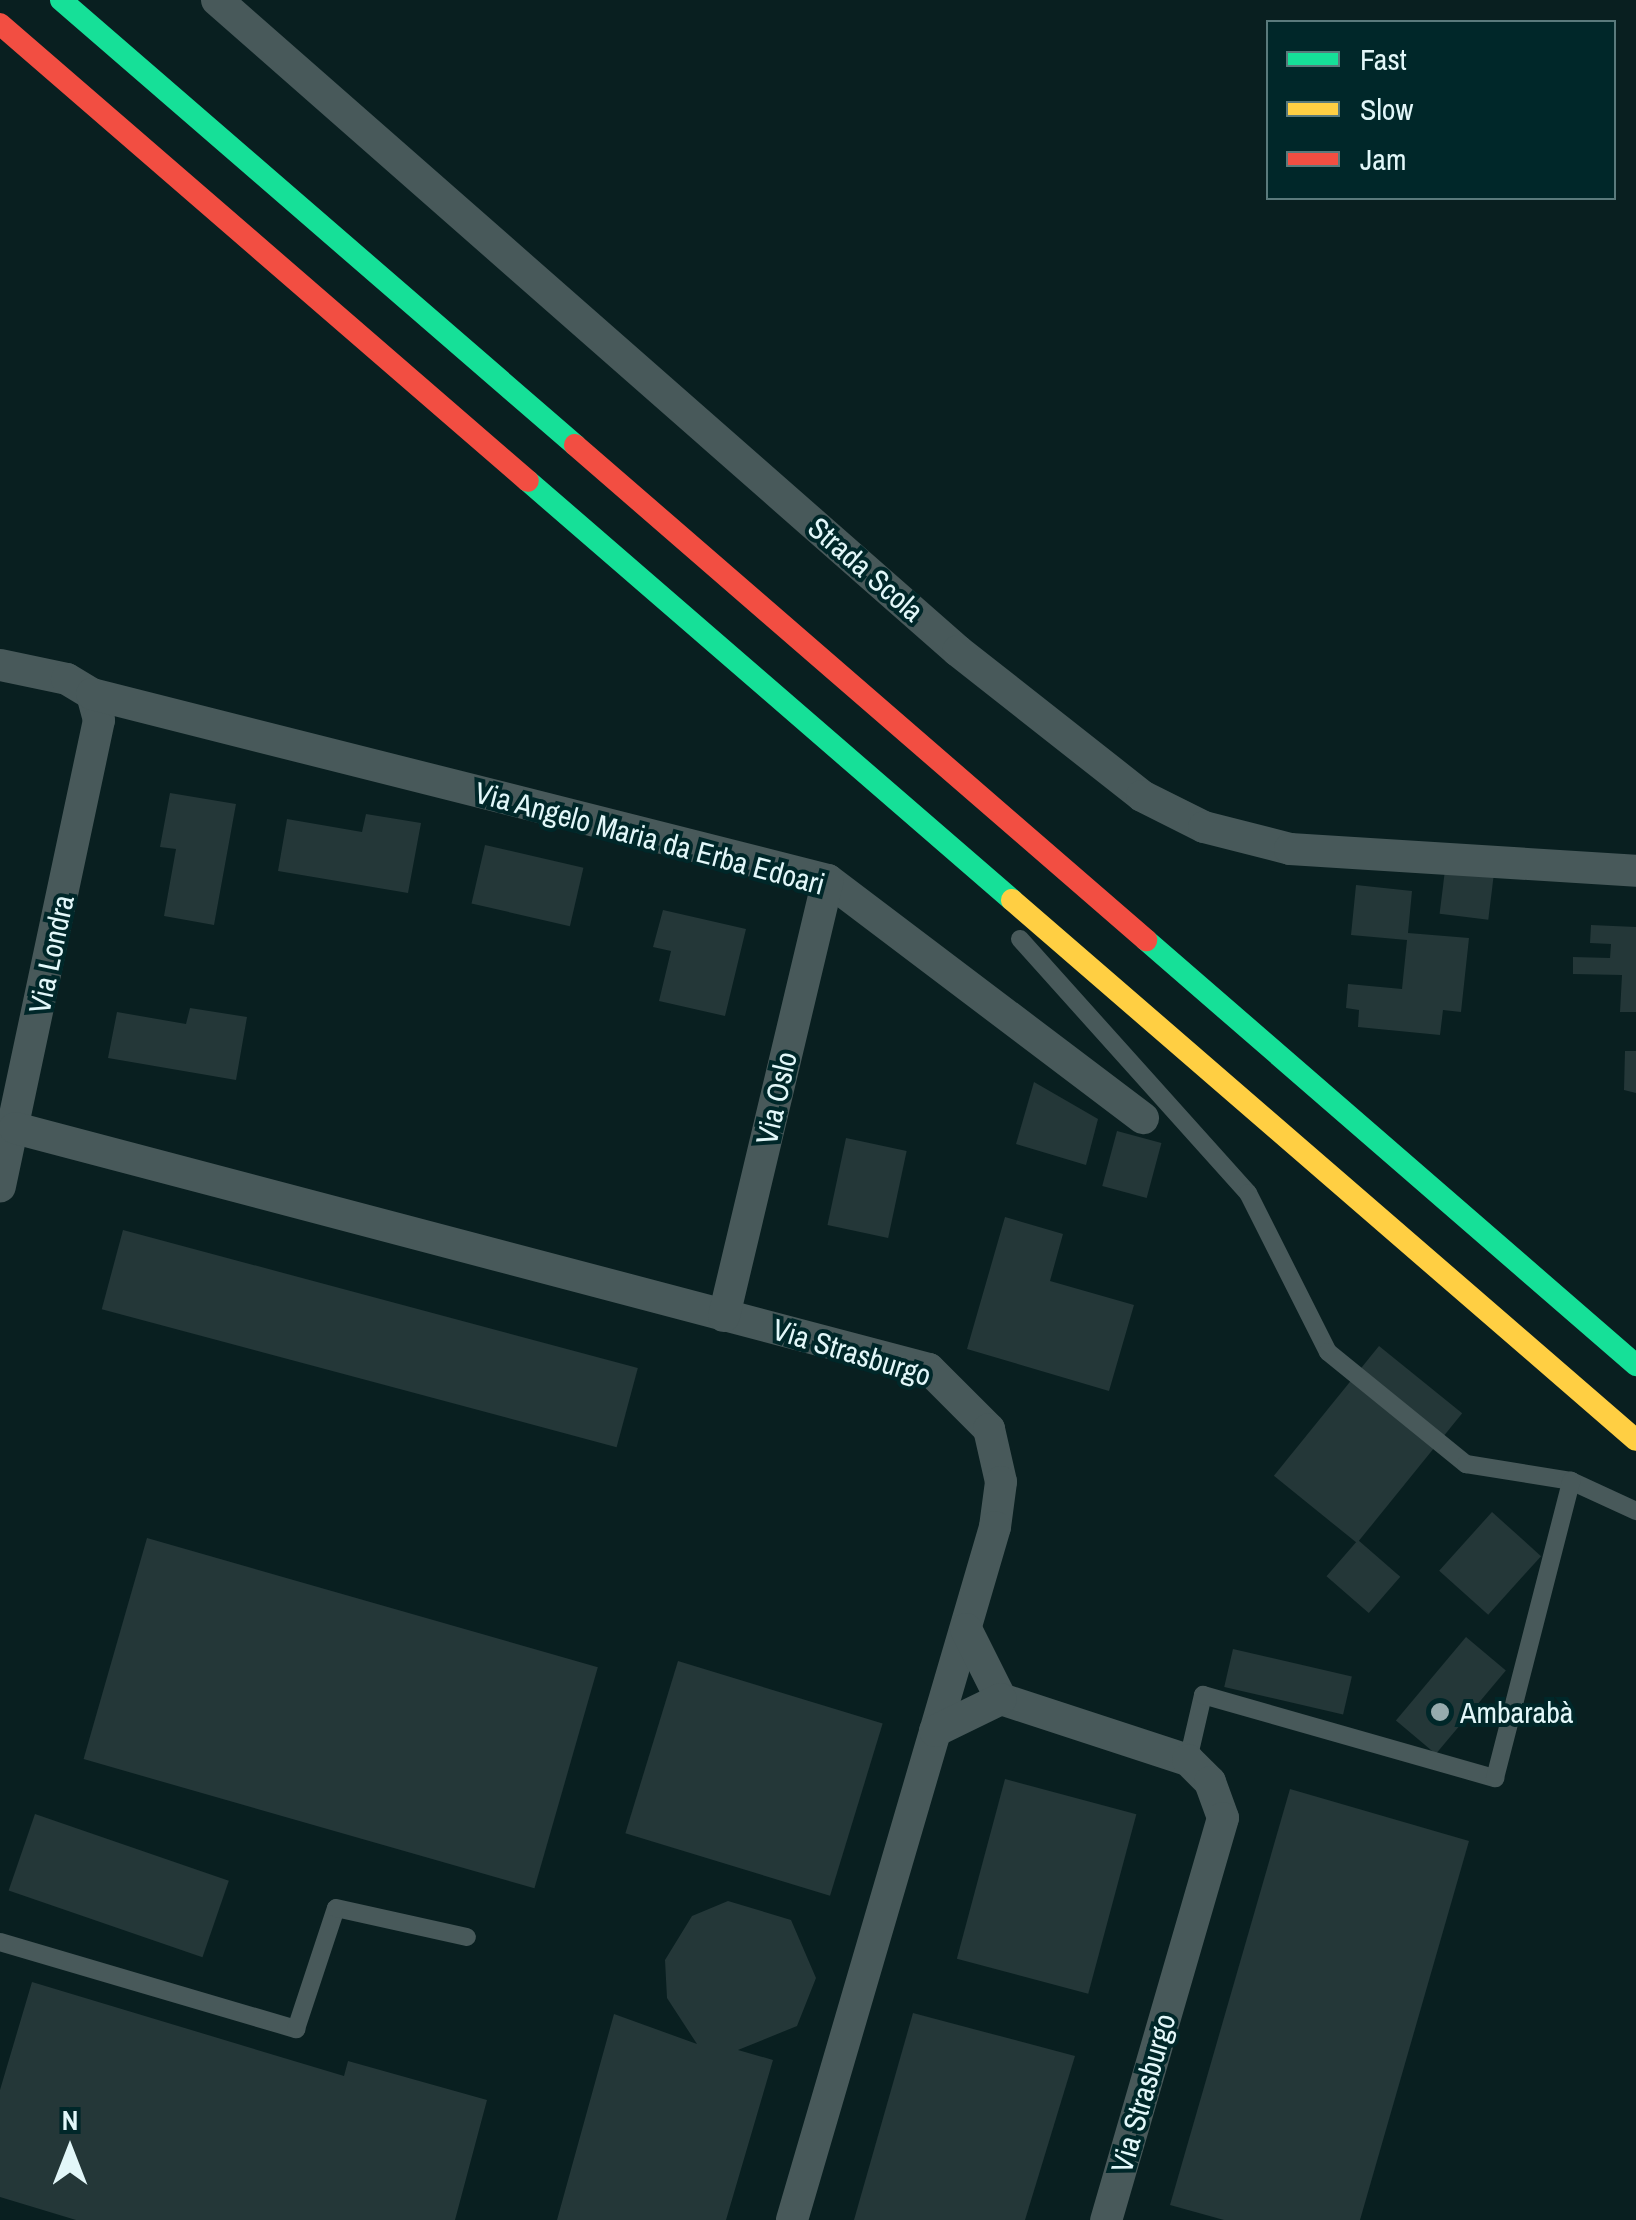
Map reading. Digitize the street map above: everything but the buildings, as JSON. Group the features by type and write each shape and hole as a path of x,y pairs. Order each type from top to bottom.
{"highway":[{"path":"61,0 1636,1365"},
{"path":"0,24 1636,1440"}],"street":[{"name":"Strada Scola","path":"218,0 958,651 1142,796 1204,827 1290,849 1636,871"},
{"name":"Via Angelo Maria da Erba Edoari","path":"0,665 67,679 95,707 828,880 1143,1118"},
{"name":"Via Londra","path":"0,1188 15,1128 95,707"},
{"name":"Via Oslo","path":"724,1316 828,880"},
{"name":"Via Strasburgo","path":"15,1128 929,1369 966,1396 989,1429 1002,1482 966,1629 792,2220"},
{"path":"966,1629 1000,1699"},
{"path":"936,1731 1000,1699 1188,1760"},
{"name":"Via Strasburgo","path":"1106,2220 1222,1818 1210,1782 1188,1760"}],"lane":[{"path":"888,792 1248,1193 1328,1352 1466,1464 1571,1481 1636,1511"},
{"path":"1399,1159 1599,1302"},
{"path":"1188,1760 1204,1696 1495,1778 1571,1481"},
{"path":"0,1942 296,2030 336,1908 467,1937"}],"traffic: fast":[{"path":"61,0 575,445"},
{"path":"528,481 1012,900"},
{"path":"1146,940 1636,1365"}],"traffic: slow":[{"path":"1012,900 1636,1440"}],"traffic: jam":[{"path":"0,24 528,481"},
{"path":"575,445 1146,940"}],"place":[{"name":"Ambarabà","path":"1440,1712"}]}
